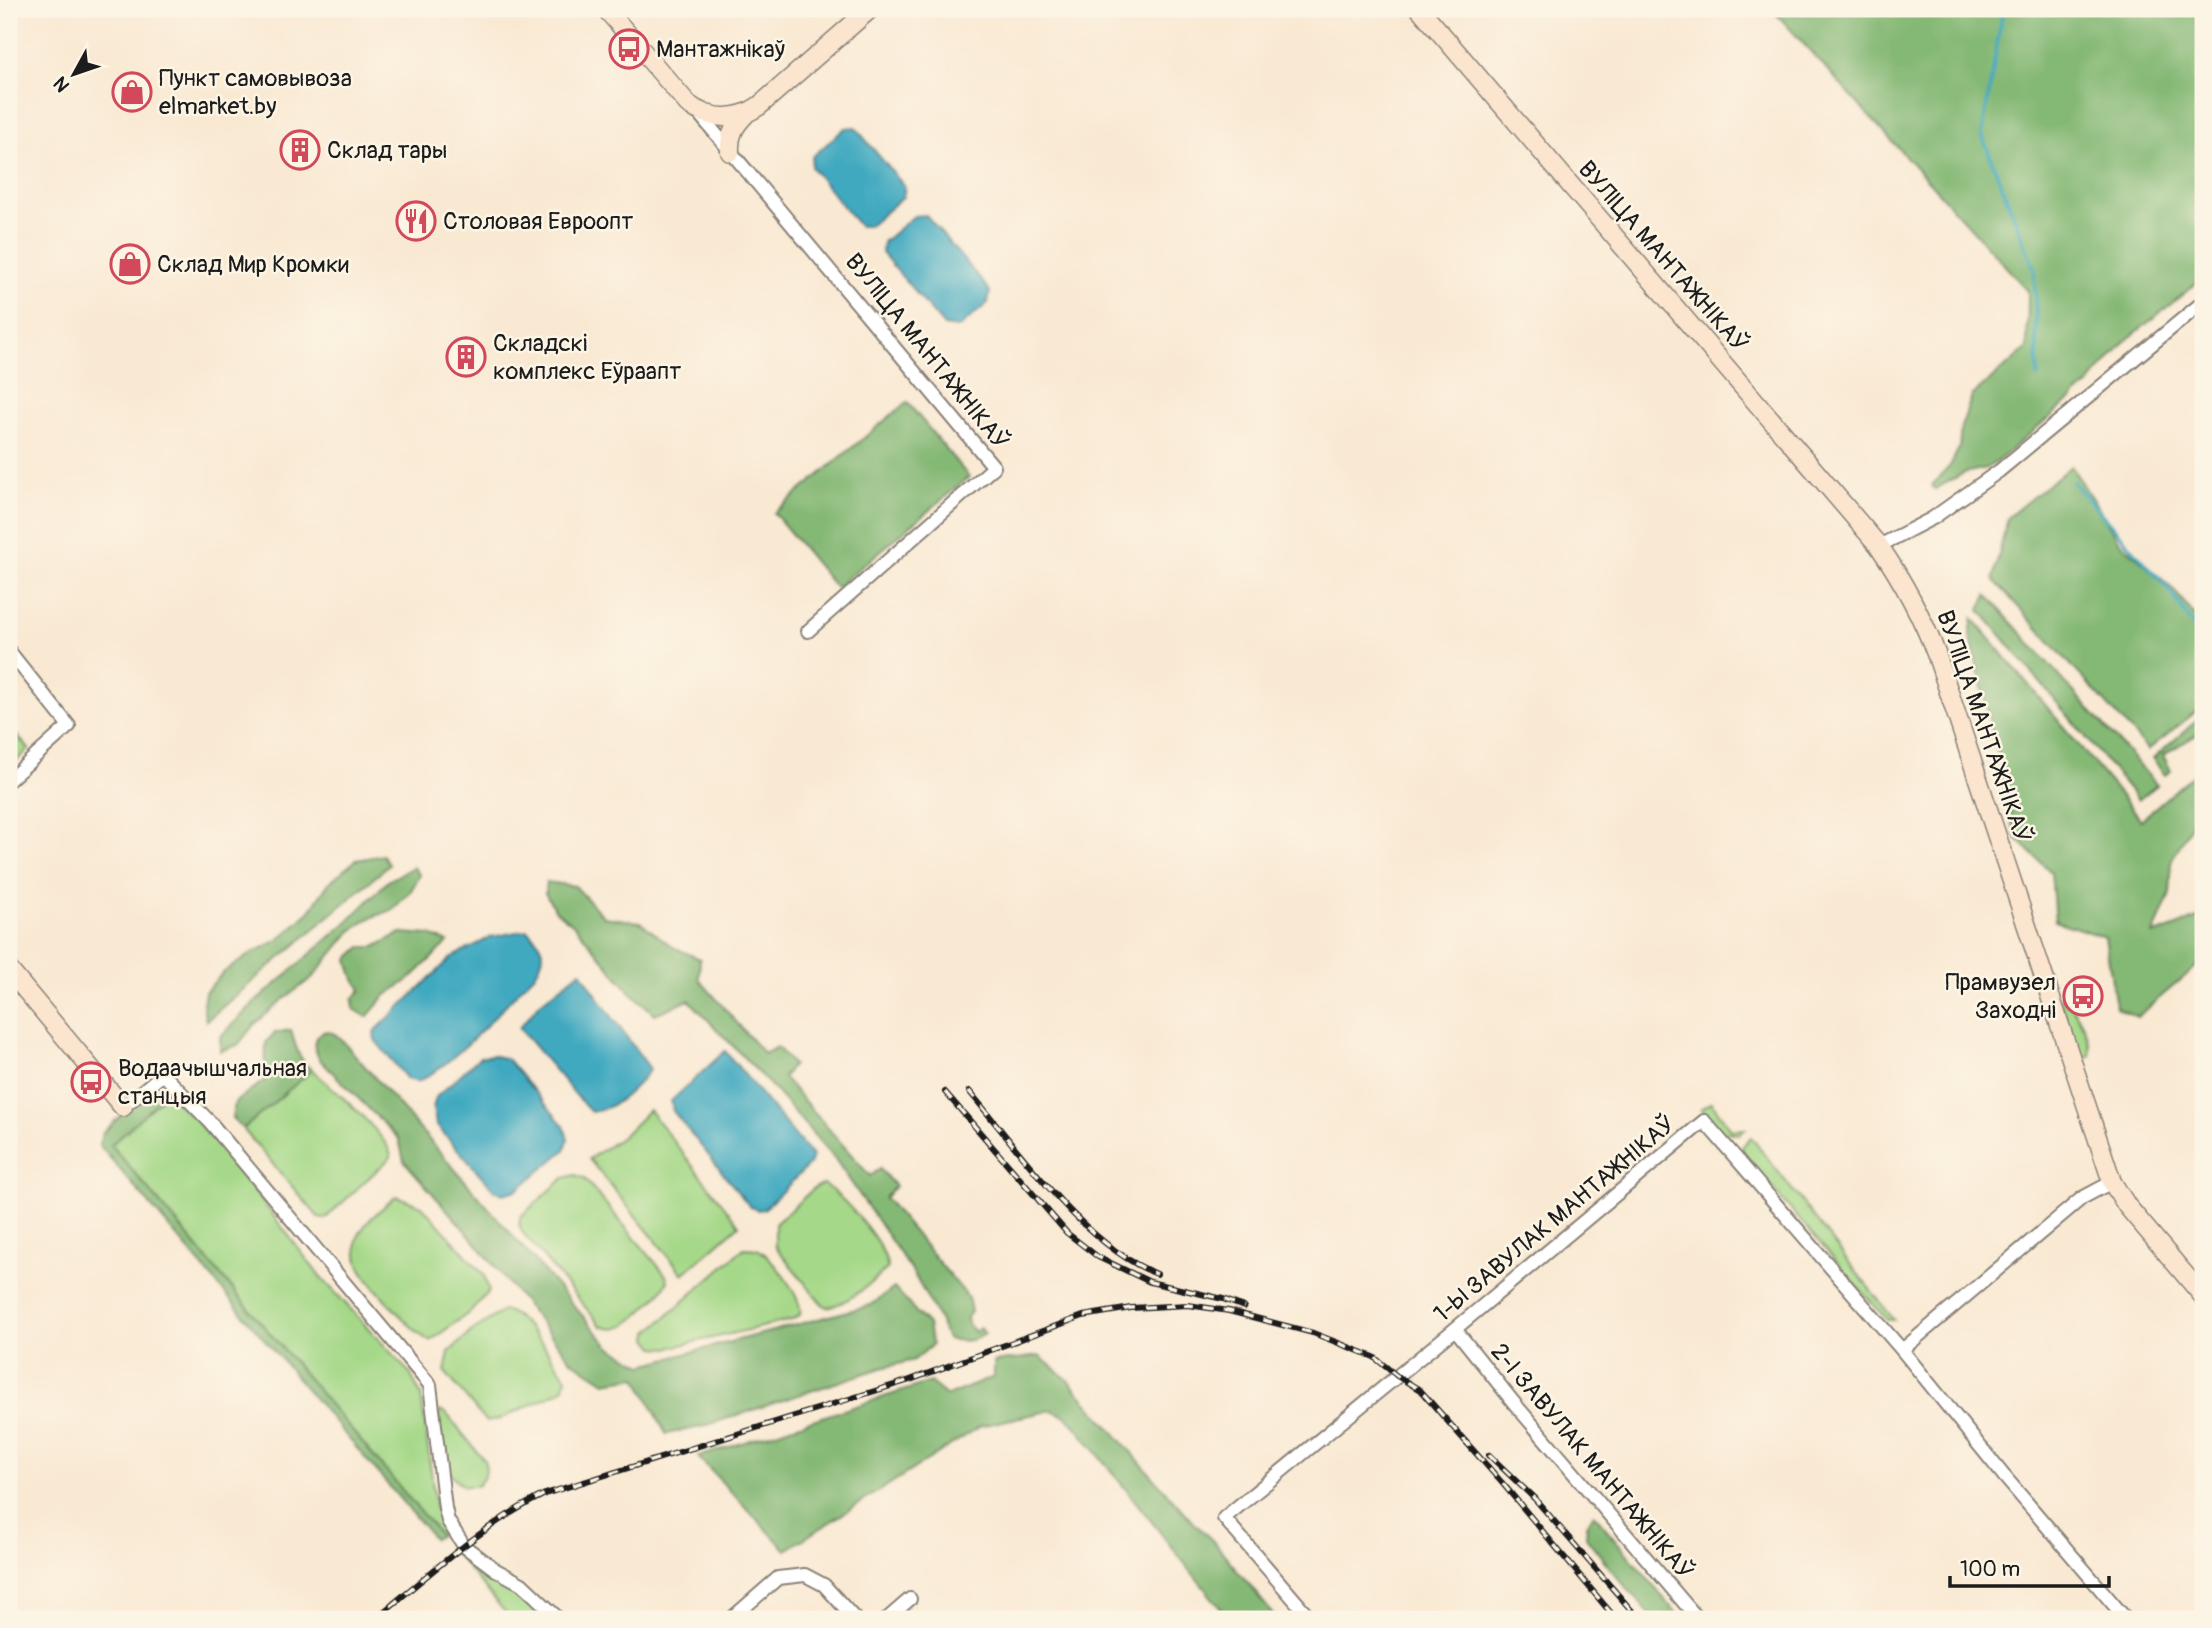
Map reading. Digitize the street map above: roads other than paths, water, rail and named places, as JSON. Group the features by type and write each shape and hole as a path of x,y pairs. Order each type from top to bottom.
{"street":[{"name":"ВУЛІЦА МАНТАЖНІКАЎ","path":"606,9 669,84 694,108 994,467 808,631"},
{"path":"730,152 735,125 870,9"},
{"name":"ВУЛІЦА МАНТАЖНІКАЎ","path":"1420,9 1879,546 1914,600 1937,656 2112,1182 2127,1206 2203,1296"},
{"name":"ВУЛІЦА МАНТАЖНІКАЎ","path":"694,108 704,114 720,117 746,114"},
{"path":"1879,546 1933,518 1999,471 2203,302"},
{"path":"9,651 69,726 9,780"},
{"path":"9,970 123,1107 163,1074 209,1121 430,1385 444,1508 448,1521 464,1546 496,1570 522,1584 559,1619"},
{"name":"1-Ы ЗАВУЛАК МАНТАЖНІКАЎ","path":"1311,1619 1224,1518 1704,1121 1902,1350 2004,1476 2126,1619"},
{"path":"1902,1350 2082,1198 2112,1182"},
{"name":"2-І ЗАВУЛАК МАНТАЖНІКАЎ","path":"1455,1329 1514,1403 1698,1619"},
{"path":"731,1619 778,1578 804,1576 824,1585 855,1619"},
{"path":"887,1619 910,1600"}],"water":[{"path":"855,127 905,187 903,197 869,226 859,226 811,167 812,157 845,128"},
{"path":"926,215 990,291 988,303 958,328 944,326 882,253 883,242 914,216"},
{"path":"527,930 543,950 542,960 535,974 448,1062 417,1082 407,1079 375,1040 374,1032 452,957 491,937"},
{"path":"581,971 650,1069 632,1090 617,1102 591,1112 519,1028 539,1004"},
{"path":"725,1051 812,1156 809,1165 764,1209 750,1207 673,1111 671,1101"},
{"path":"492,1055 507,1059 564,1126 568,1139 565,1150 517,1190 503,1194 494,1190 436,1125 433,1108 436,1097 480,1057"}],"waterway":[{"path":"2003,9 1982,135 2034,268 2038,377"},
{"path":"2073,482 2171,592 2203,641"}],"railway":[{"path":"969,1091 1031,1168 1078,1219 1104,1242 1157,1274"},
{"path":"945,1092 1067,1233 1098,1257 1150,1282 1223,1299 1244,1307"},
{"path":"375,1619 478,1535 545,1494 910,1380 1083,1316 1131,1308 1188,1305 1229,1311 1313,1333 1374,1357 1420,1390 1616,1619"},
{"path":"1489,1455 1535,1499 1639,1619"}],"place":[{"name":"Мантажнікаў","path":"629,49"},
{"name":"Пункт самовывоза elmarket.by","path":"132,92"},
{"name":"Склад тары","path":"300,150"},
{"name":"Столовая Евроопт","path":"416,221"},
{"name":"Склад Мир Кромки","path":"130,264"},
{"name":"Складскі комплекс Еўраапт","path":"466,357"},
{"name":"Прамвузел Заходні","path":"2083,996"},
{"name":"Водаачышчальная станцыя","path":"91,1082"}]}
